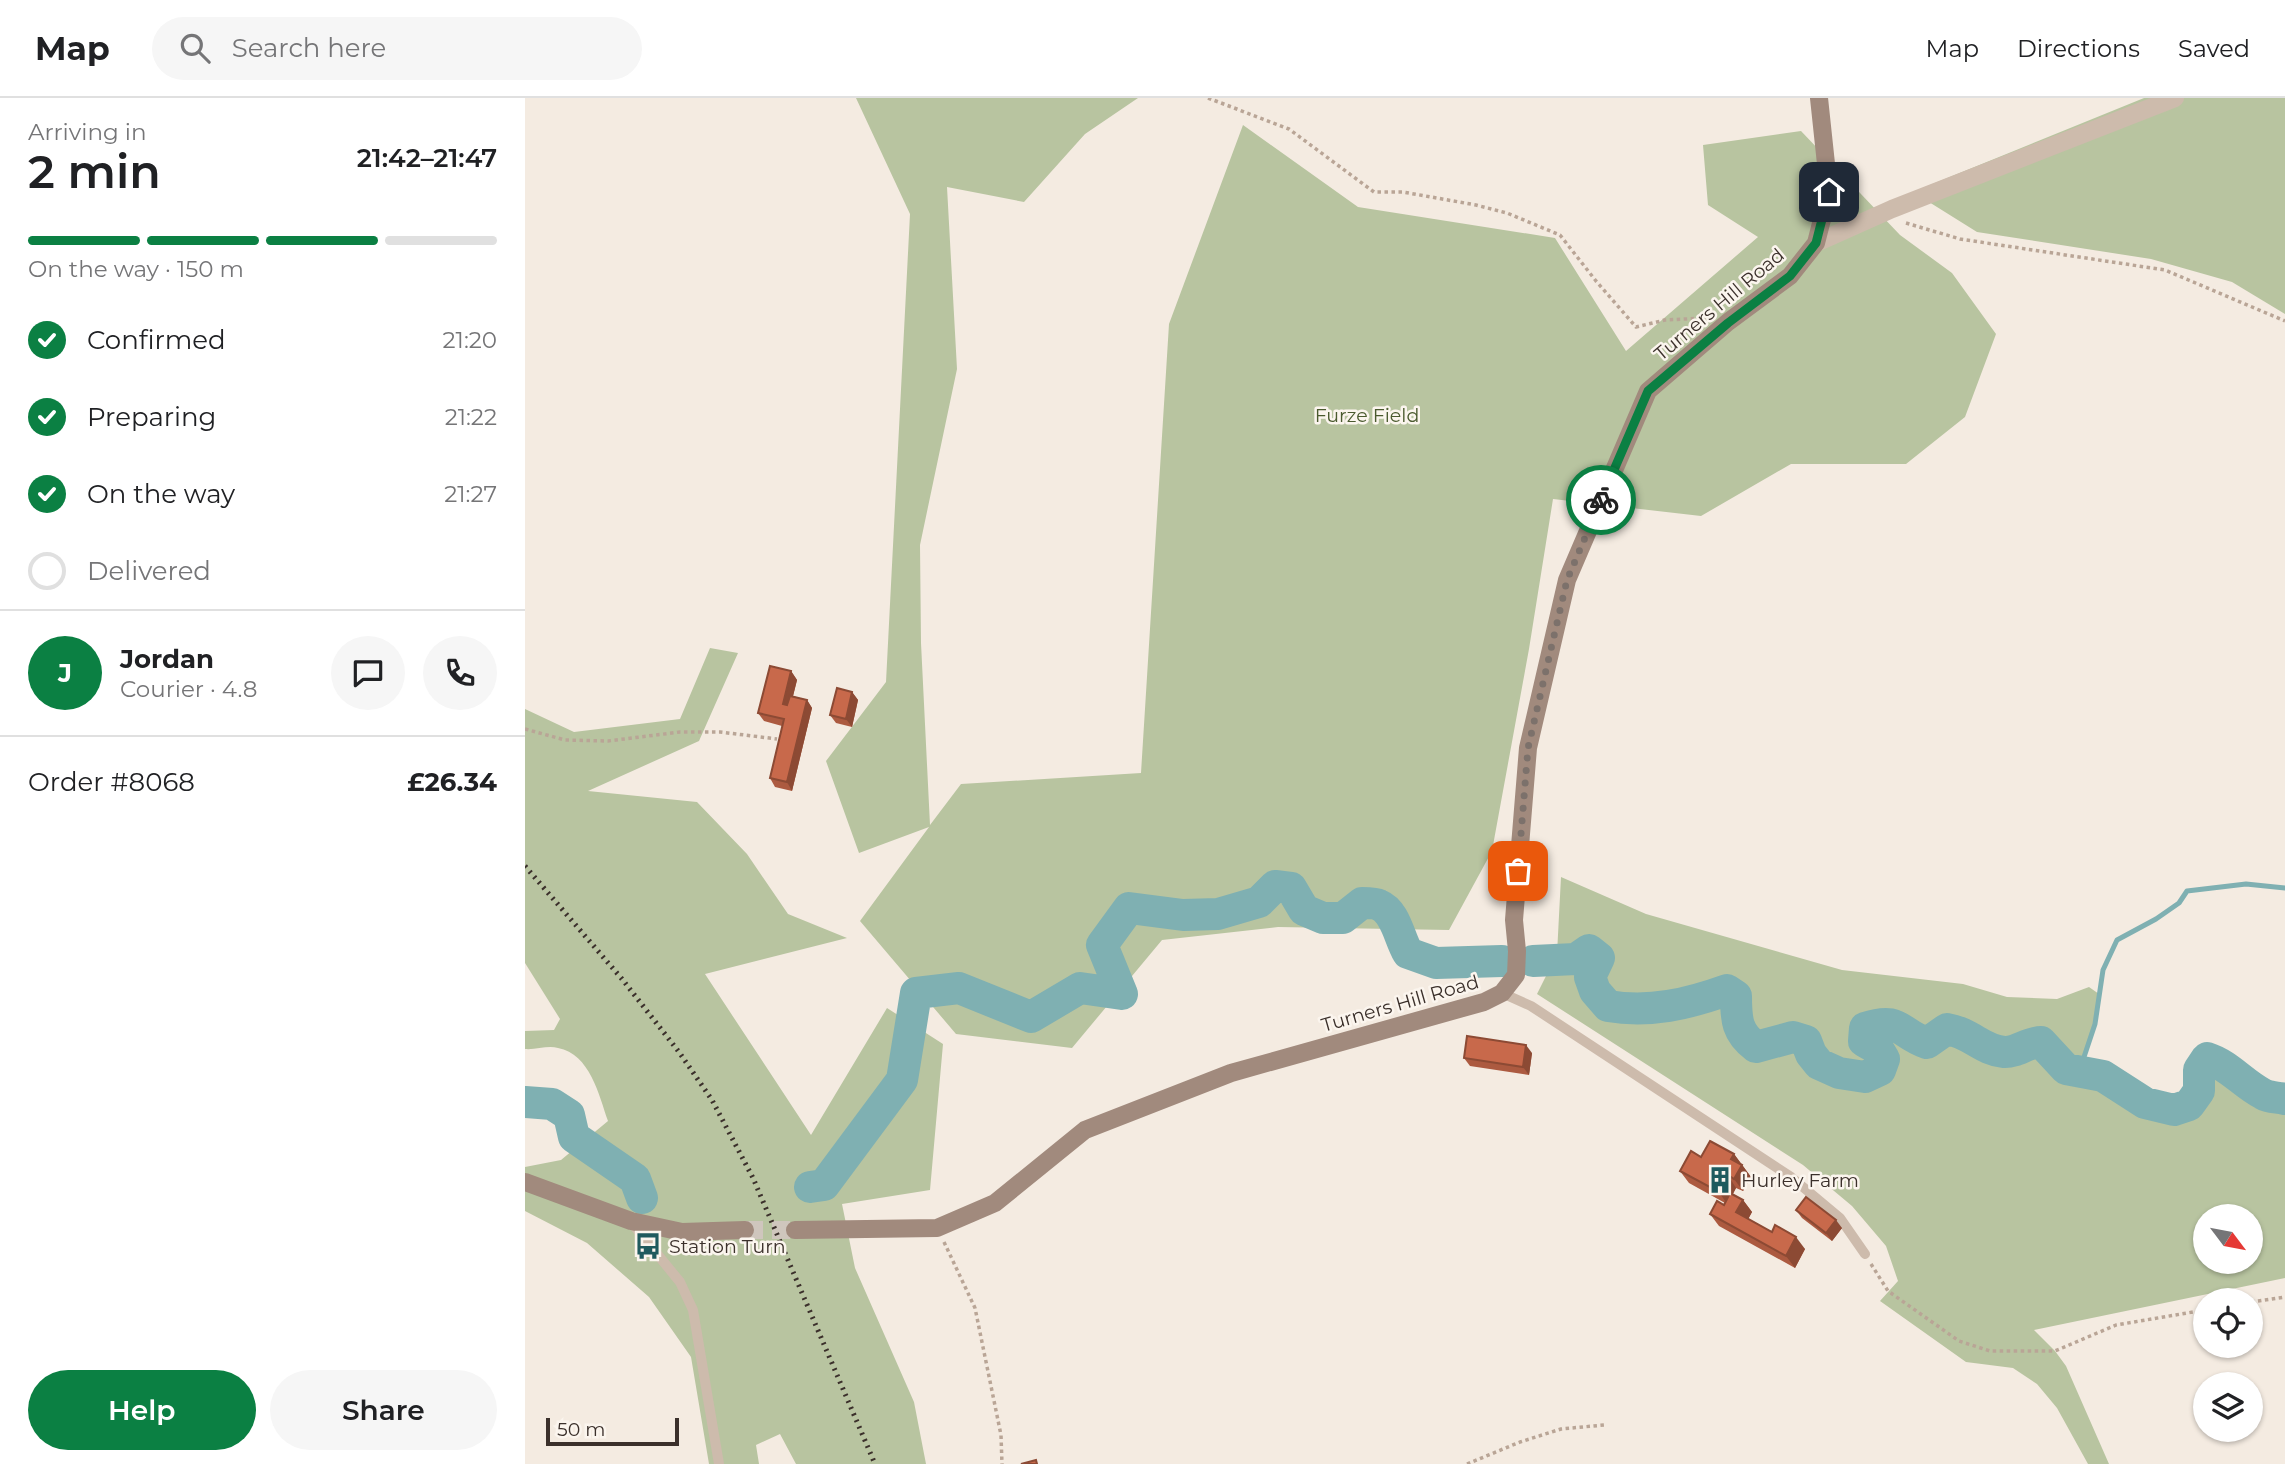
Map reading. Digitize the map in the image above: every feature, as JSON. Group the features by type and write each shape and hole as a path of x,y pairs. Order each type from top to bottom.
{"main road":[{"path":"1816,243 1829,192 1819,98"},
{"name":"Turners Hill Road","path":"795,1230 937,1228 995,1203 1086,1130 1231,1073 1484,1002 1502,993 1516,975 1514,920 1528,748 1567,580 1648,391 1728,323 1790,276 1816,243"},
{"path":"525,1182 631,1221 682,1232 745,1230"}],"street":[{"path":"1816,243 1892,209 2175,98"}],"lane":[{"path":"1502,993 1531,1006 1791,1177 1840,1218 1865,1254"},
{"path":"631,1221 680,1282 691,1303 719,1464"}],"path":[{"path":"1208,98 1289,130 1374,192 1403,192 1476,205 1560,235 1636,327 1665,320 1721,317 1728,323"},
{"path":"1892,209 1894,219 1960,239 2165,270 2285,321"},
{"path":"525,729 565,740 608,741 680,732 720,732 777,739"},
{"path":"937,1228 975,1308 1001,1435 1002,1464"},
{"path":"1865,1254 1888,1292 1959,1341 1990,1351 2055,1351 2116,1325 2193,1312"},
{"path":"2263,1300 2285,1297"},
{"path":"1467,1464 1520,1442 1561,1429 1604,1424"}],"green space":[{"name":"Furze Field","path":"856,98 1138,98 1085,134 1024,202 947,187 957,369 920,545 921,643 930,825 961,784 1141,773 1169,324 1243,125 1358,207 1555,238 1626,351 1758,237 1708,205 1703,145 1801,131 1900,235 1952,273 1996,334 1965,417 1906,464 1791,464 1701,516 1553,499 1492,851 1449,930 1278,927 1162,940 1072,1048 956,1034 860,921 929,827 859,853 826,761 886,682 910,214"},
{"path":"2144,98 2285,98 2285,314 2232,282 2151,259 1977,232 1913,192"},
{"path":"710,648 738,653 699,741 588,791 697,802 747,854 788,914 847,938 705,974 811,1135 887,1008 943,1044 930,1190 842,1204 855,1268 914,1402 926,1464 796,1464 780,1434 756,1445 759,1464 709,1464 691,1357 649,1297 587,1243 525,1211 525,1167 561,1160 608,1121 592,1077 578,1058 554,1047 525,1049 525,1031 554,1030 560,1019 525,963 525,709 574,732 680,719"},
{"path":"1561,877 1646,914 1842,970 1963,984 2007,997 2057,999 2089,987 2099,994 2095,1024 2080,1072 2103,1076 2145,1103 2174,1110 2189,1105 2199,1091 2199,1070 2207,1058 2222,1065 2263,1094 2285,1099 2285,1278 2237,1288 2193,1288 2193,1297 2034,1330 2066,1366 2109,1464 2088,1464 2057,1408 2037,1384 2013,1368 1966,1362 1880,1301 1898,1281 1886,1246 1852,1206 1803,1165 1537,994 1557,954"}],"building":[{"path":"770,666 791,671 783,704 787,705 790,696 807,700 787,782 770,778 784,719 758,713"},
{"path":"837,688 852,692 846,719 830,715"},
{"path":"1467,1036 1526,1045 1523,1067 1464,1058"},
{"path":"1710,1141 1734,1154 1731,1159 1742,1165 1734,1179 1728,1175 1719,1192 1680,1171 1691,1151 1701,1157"},
{"path":"1730,1193 1743,1200 1736,1212 1772,1232 1775,1225 1796,1237 1786,1256 1710,1214 1717,1201 1724,1205"},
{"path":"1806,1197 1836,1220 1826,1233 1796,1210"},
{"path":"1036,1460 1037,1464 1021,1464"}],"waterway":[{"path":"2079,1072 2095,1024 2103,970 2117,940 2179,903 2187,891 2246,884 2285,888"},
{"path":"810,1187 824,1185 902,1080 916,993 959,988 1031,1017 1080,988 1122,994 1102,945 1129,908 1183,915 1218,914 1259,902 1275,886 1291,888 1304,910 1323,918 1343,918 1362,903 1373,903 1385,908 1393,919 1408,953 1436,963 1502,961"},
{"path":"1533,961 1576,959 1589,950 1599,958 1590,977 1595,991 1608,1006 1669,1006 1727,990 1736,996 1737,1019 1741,1031 1756,1047 1793,1037 1806,1041 1819,1064 1839,1073 1865,1077 1880,1070 1884,1059 1878,1049 1864,1041 1865,1028 1886,1024 1899,1027 1927,1043 1947,1029 2004,1052 2041,1042 2066,1069 2103,1076 2145,1103 2174,1110 2189,1105 2199,1091 2199,1070 2207,1058 2222,1065 2263,1094 2285,1099"},
{"path":"525,1102 552,1104 569,1115 574,1137 635,1179 642,1198"}],"tunnel":[{"path":"745,1230 795,1230"}],"railway":[{"path":"525,866 622,979 679,1052 712,1100 753,1178 875,1464"}],"way so far":[{"path":"1518,871 1528,748 1567,580 1601,500"}],"place":[{"name":"Hurley Farm","path":"1720,1180"},
{"name":"Station Turn","path":"648,1246"}],"route":[{"path":"1601,500 1648,391 1728,323 1790,276 1816,243 1829,192"}]}
